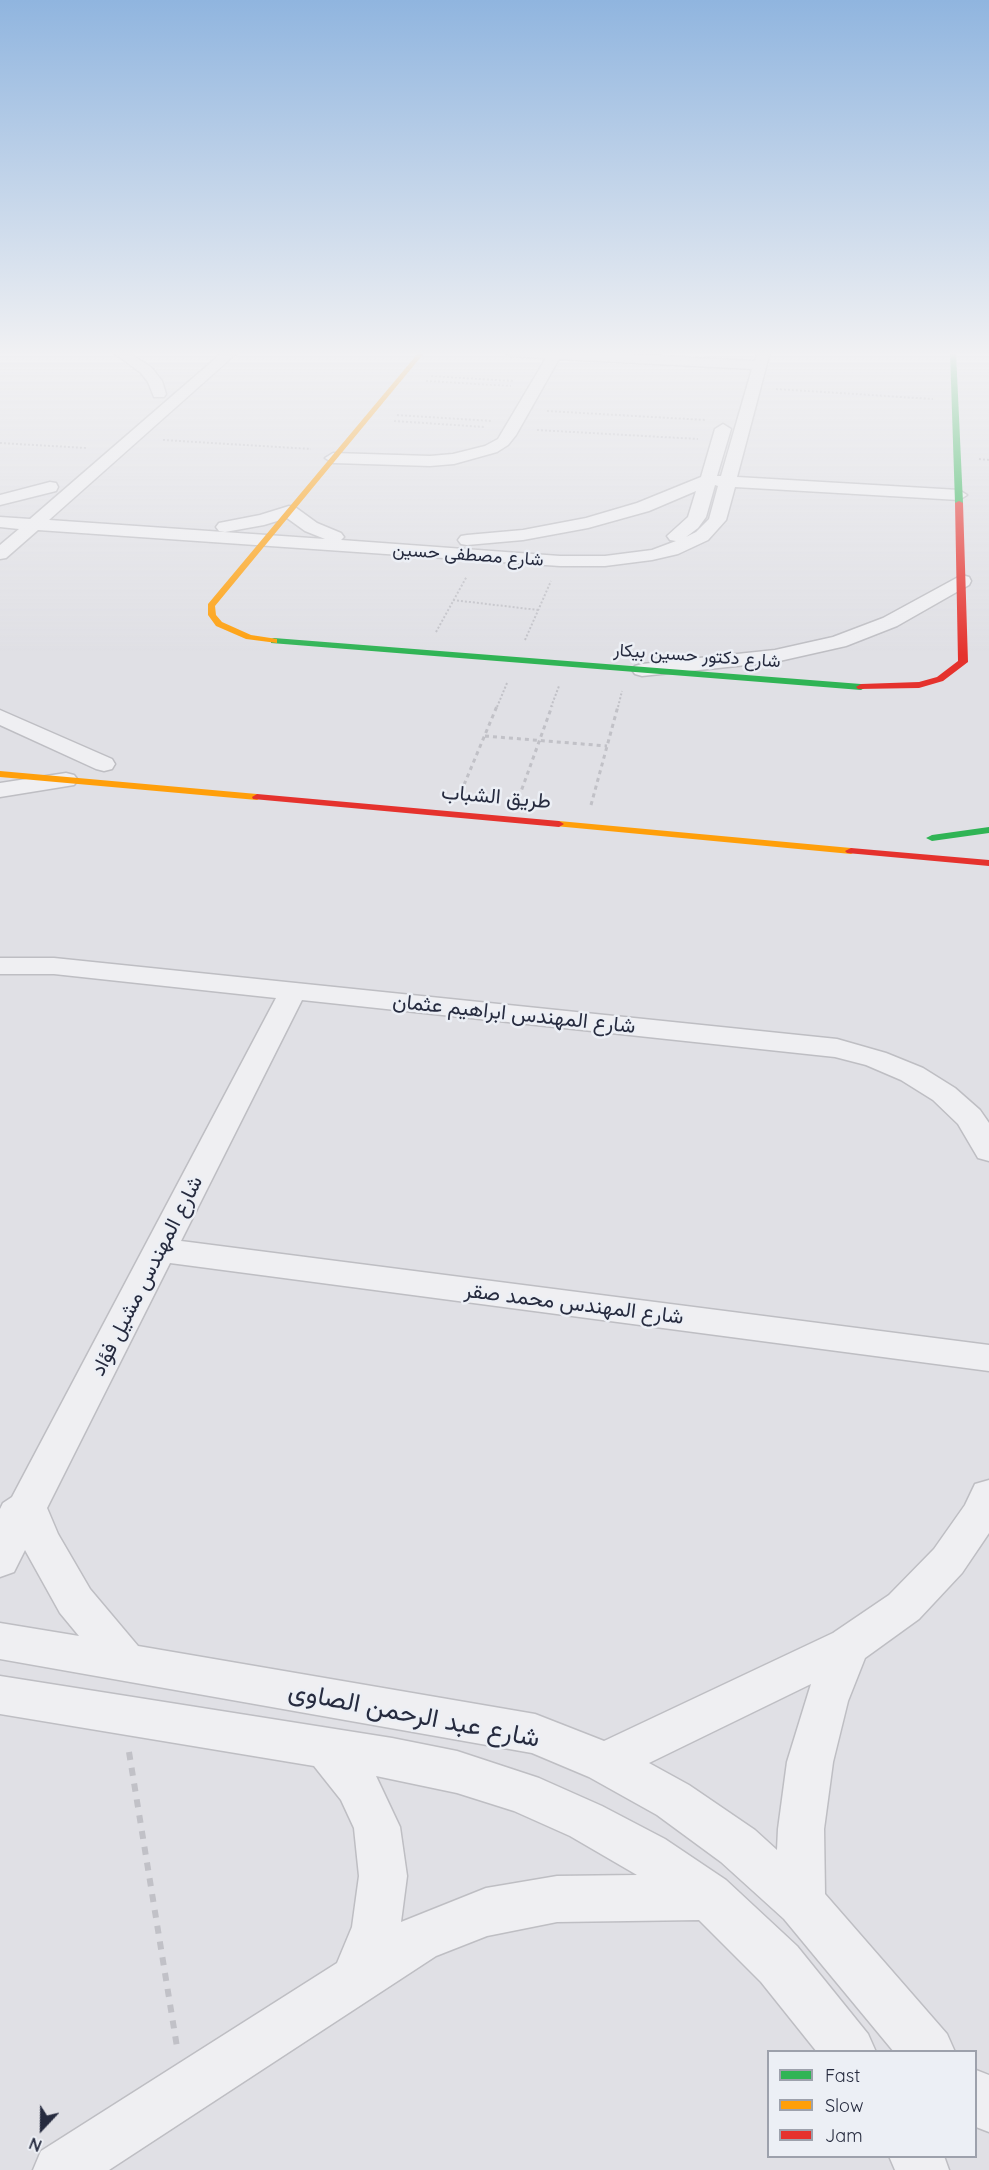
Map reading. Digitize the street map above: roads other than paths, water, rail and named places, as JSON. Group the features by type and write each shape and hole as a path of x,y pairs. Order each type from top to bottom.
{"street":[{"path":"5,521 90,453"},
{"path":"2,552 38,520 78,501 119,453"},
{"path":"336,455 404,462 454,459 473,453"},
{"name":"شارع مصطفى حسين","path":"336,541 422,543 568,553 636,548 671,538 692,524 700,508 716,453"},
{"name":"شارع مصطفى حسين","path":"113,526 216,529 479,556 560,561 630,558 672,550 712,529 721,512 736,453"},
{"name":"شارع دكتور حسين بيكار","path":"336,455 212,606 212,615 219,624 232,631 271,641 870,688 919,685 940,679 963,662 957,453"},
{"path":"422,543 523,535 588,523 643,507 708,480 959,495"},
{"path":"0,500 50,487"},
{"path":"78,501 113,526"},
{"path":"216,529 264,520 289,511 302,522 336,541"},
{"name":"شارع مصطفى حسين","path":"5,521 38,520 197,536 268,536"},
{"path":"2,552 40,539 113,526"},
{"path":"197,536 232,551 245,564 260,558 336,541"},
{"path":"635,670 775,656 839,642 890,622 962,581"},
{"path":"0,717 110,764"},
{"name":"طريق الشباب","path":"0,774 110,764"},
{"path":"0,790 62,770"},
{"name":"طريق الشباب","path":"62,770 929,844 989,842"},
{"path":"929,844 989,830"},
{"path":"929,844 989,871"},
{"name":"طريق الشباب","path":"929,844 989,863"},
{"name":"شارع المهندس ابراهيم عثمان","path":"0,966 54,966 837,1048 876,1059 912,1074 944,1094 969,1117 987,1143 989,1151"},
{"name":"شارع المهندس مشيل فؤاد","path":"0,1560 14,1517 160,1250 293,991"},
{"name":"شارع المهندس محمد صقر","path":"160,1250 989,1358"},
{"path":"605,1762 848,1646 904,1607 948,1561 981,1513 989,1495"},
{"path":"14,1517 40,1539 75,1601 124,1661"},
{"name":"شارع عبد الرحمن الصاوى","path":"0,1641 535,1734 605,1762 673,1800 738,1846 801,1902 886,2004 928,2050"},
{"path":"801,1902 801,1829 810,1762 826,1701 848,1646"},
{"name":"شارع عبد الرحمن الصاوى","path":"0,1695 392,1758 458,1772 522,1793 586,1821 648,1855 709,1897 779,1964 848,2050"},
{"path":"327,1748 357,1785 377,1827 383,1876 376,1927 355,1980"},
{"path":"60,2170 419,1939 486,1911 557,1899 709,1897"}]}
